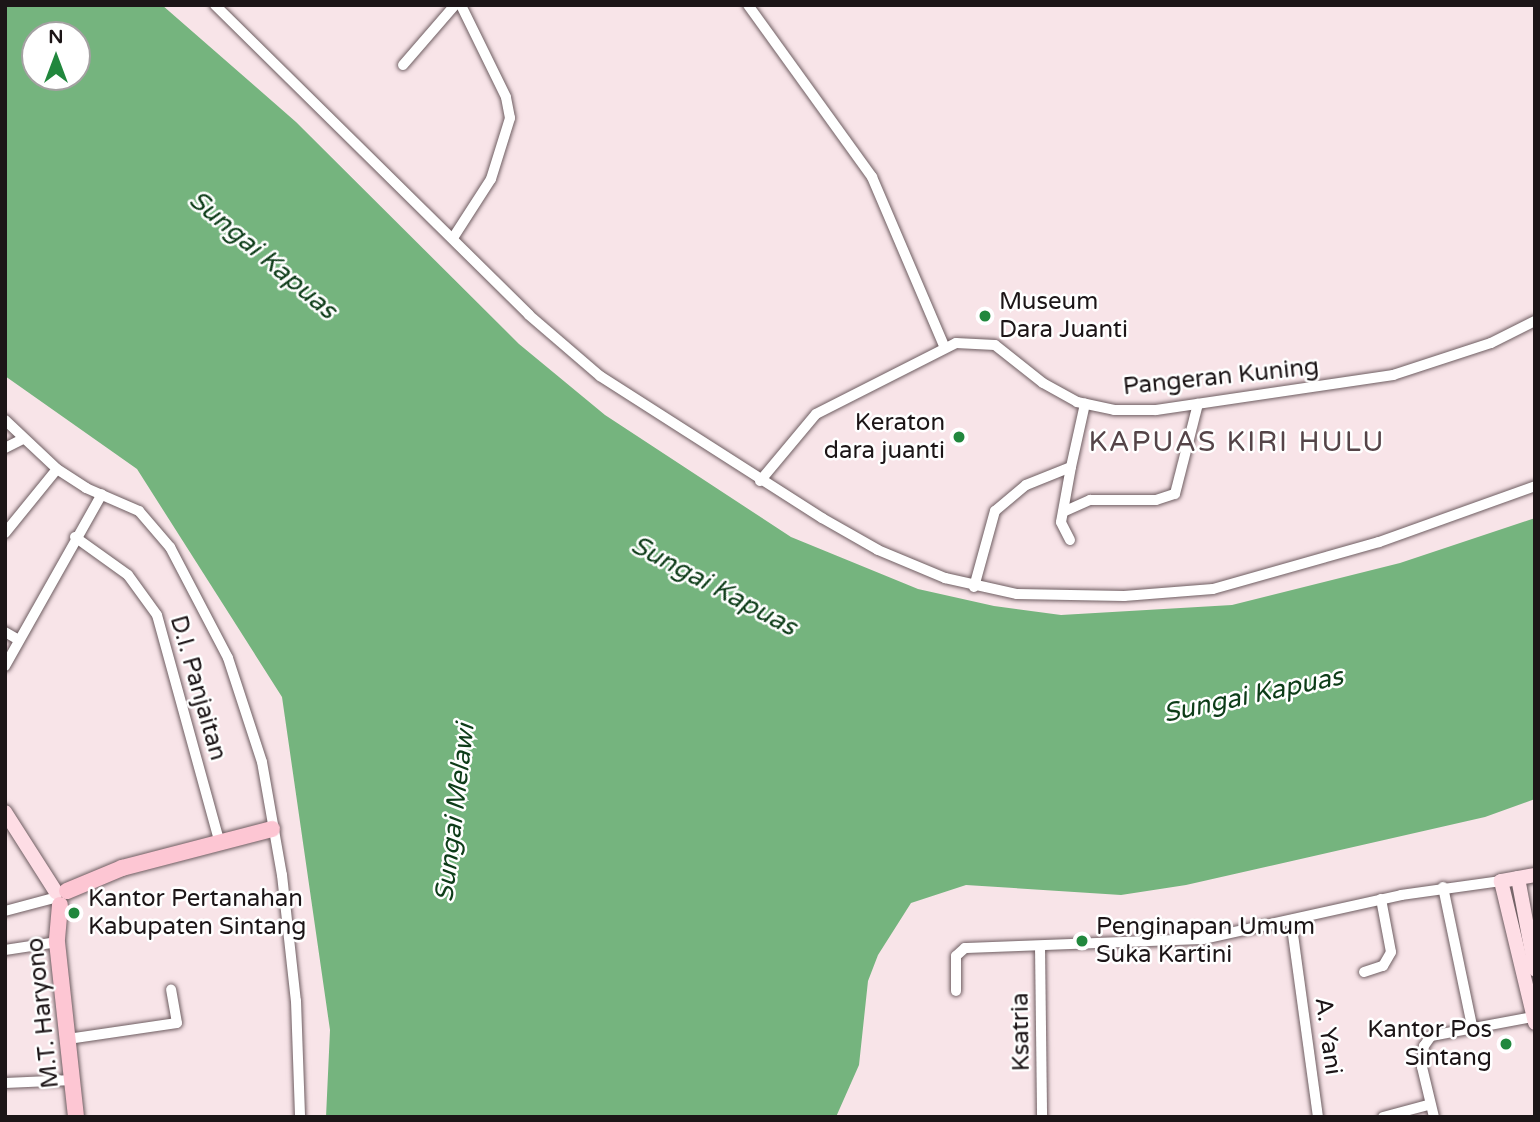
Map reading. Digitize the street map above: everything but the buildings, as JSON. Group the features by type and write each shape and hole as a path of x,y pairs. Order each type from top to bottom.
{"highway":[{"path":"59,897 94,876 272,829"},
{"name":"M.T. Haryono","path":"59,897 57,942 76,1117"}],"main road":[{"path":"5,812 59,897"},
{"path":"1534,1020 1501,881 1535,875"},
{"path":"1518,878 1535,969"}],"street":[{"path":"215,5 516,303 600,376 760,481 878,550 974,587 1073,596 1213,589 1379,542 1535,486"},
{"path":"403,65 455,5"},
{"path":"453,238 491,180 510,118 506,97 461,5"},
{"path":"748,5 872,177 944,346"},
{"name":"Pangeran Kuning","path":"760,481 817,414 944,346 974,341 995,345 1051,388 1084,404 1132,411 1393,375 1491,342 1535,321"},
{"path":"1070,540 1062,527 1063,512 1084,404"},
{"path":"1063,512 1090,500 1156,500 1175,494 1198,404"},
{"path":"5,420 57,469 102,494 126,502 154,528 211,619 238,685 262,762 288,912 300,1117"},
{"path":"5,448 20,435"},
{"path":"974,587 997,507 1026,485 1071,467"},
{"path":"5,533 57,469"},
{"path":"5,666 75,537 102,494"},
{"name":"D.I. Panjaitan","path":"75,537 128,575 157,615 220,843"},
{"path":"5,632 19,639"},
{"path":"956,991 959,951 1203,939 1381,899 1443,887 1501,881"},
{"path":"1443,887 1472,1026"},
{"path":"5,911 59,897"},
{"path":"1364,972 1383,965 1391,953 1381,899"},
{"name":"A. Yani","path":"1291,920 1318,1117"},
{"path":"5,950 57,942"},
{"name":"Ksatria","path":"1040,946 1042,1117"},
{"path":"68,1039 177,1023 170,990"},
{"path":"1434,1117 1428,1105 1424,1046 1431,1036 1472,1026 1534,1020"},
{"path":"5,1083 73,1080"},
{"path":"1383,1117 1428,1105"}],"water":[{"path":"5,5 162,5 296,122 519,344 605,415 791,537 918,589 994,606 1061,615 1232,605 1400,563 1535,518 1535,799 1485,817 1186,885 1121,895 966,885 911,903 878,955 868,981 859,1065 836,1117 326,1117 330,1030 282,697 137,469 5,376"}],"place":[{"name":"Museum Dara Juanti","path":"985,316"},
{"name":"Keraton dara juanti","path":"959,437"},
{"name":"Kantor Pertanahan Kabupaten Sintang","path":"74,913"},
{"name":"Penginapan Umum Suka Kartini","path":"1082,941"},
{"name":"Kantor Pos Sintang","path":"1506,1044"}],"district":[{"name":"KAPUAS KIRI HULU","path":"1237,442"}],"water label":[{"name":"Sungai Kapuas","path":"263,255"},
{"name":"Sungai Kapuas","path":"714,586"},
{"name":"Sungai Kapuas","path":"1253,695"},
{"name":"Sungai Melawi","path":"455,813"}]}
